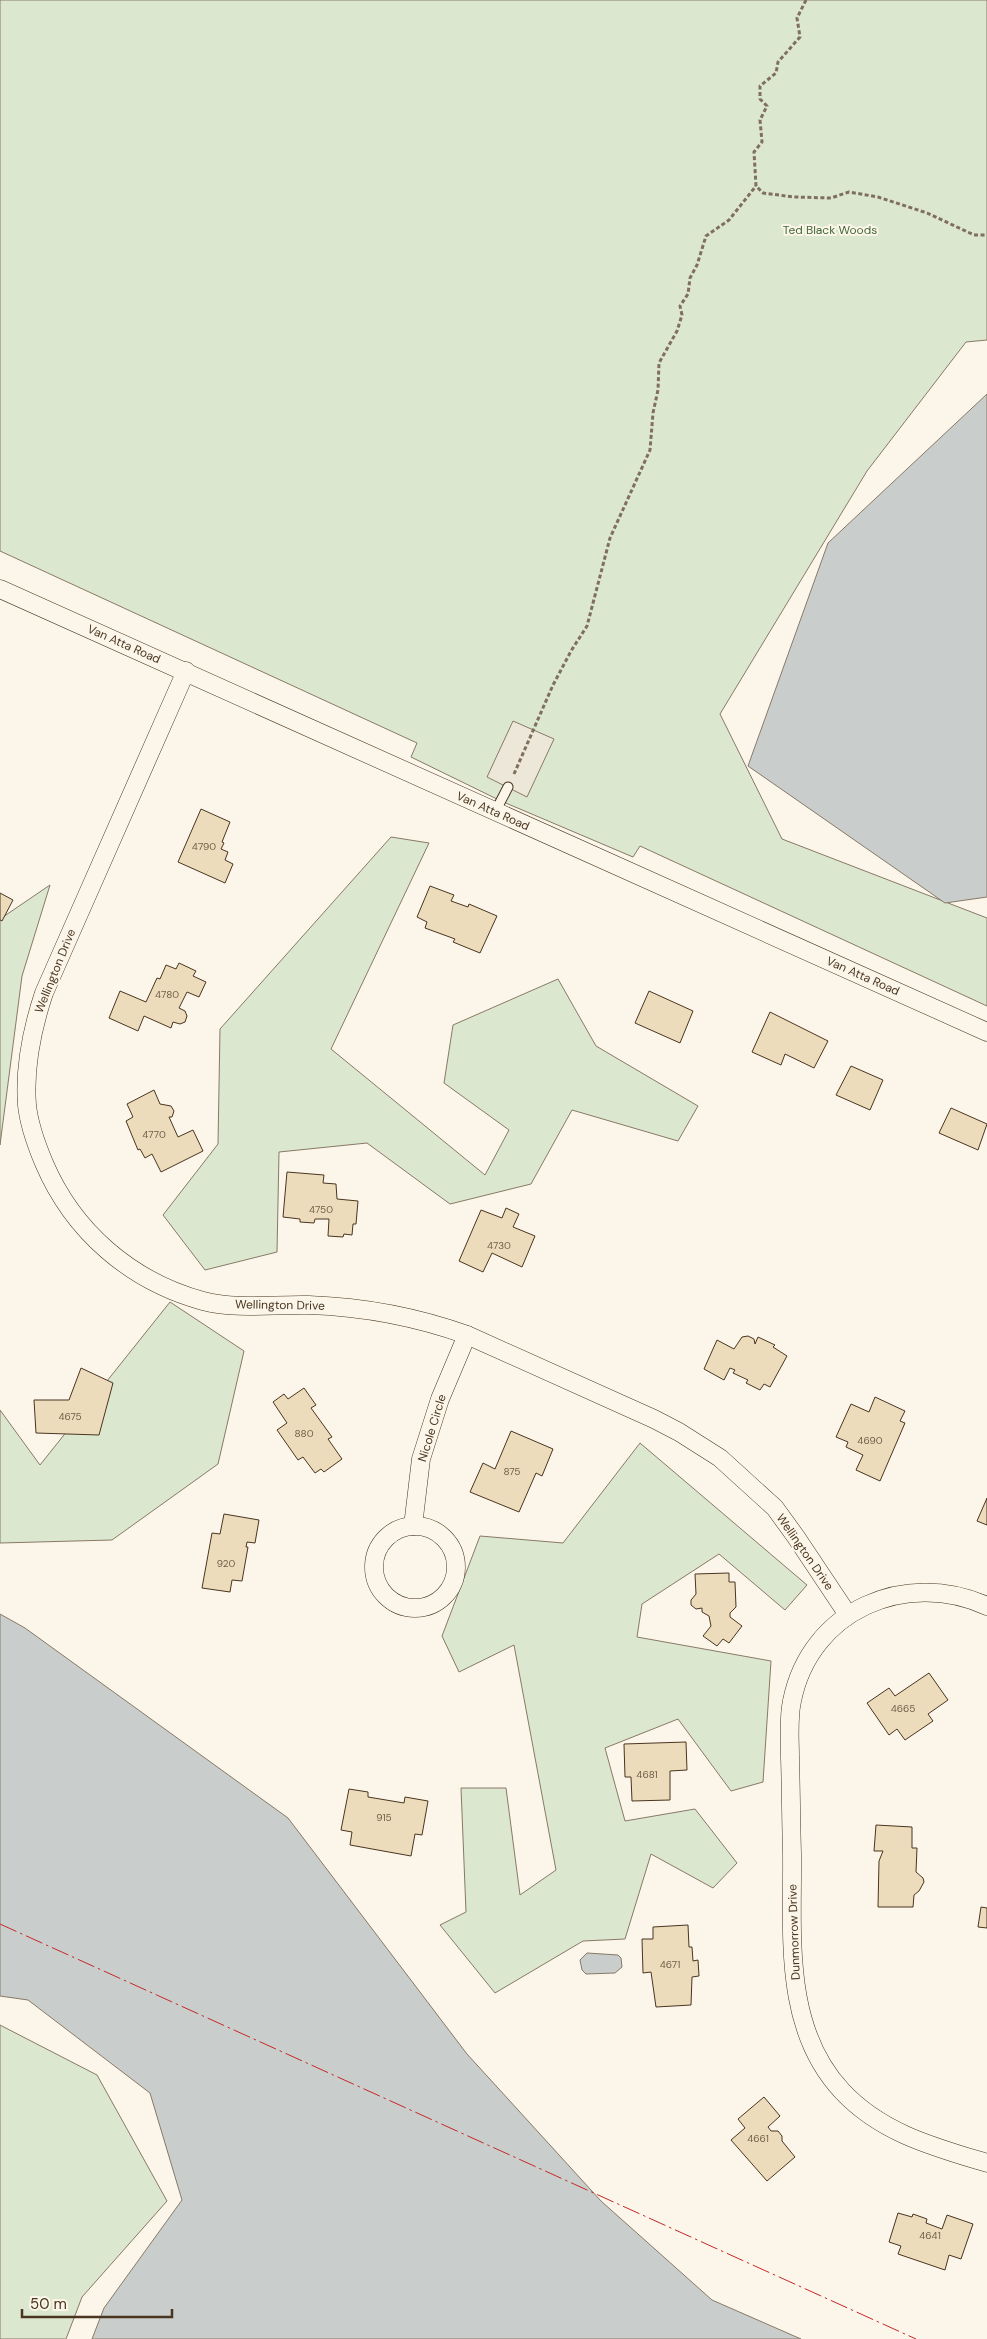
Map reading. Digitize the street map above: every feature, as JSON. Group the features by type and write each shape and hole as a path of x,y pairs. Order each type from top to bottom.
{"street":[{"name":"Van Atta Road","path":"0,589 987,1032"},
{"name":"Wellington Drive","path":"186,671 44,993 36,1017 27,1069 27,1104 31,1127 55,1189 77,1221 98,1244 128,1267 167,1288 203,1301 224,1305 307,1305 388,1312 437,1324 467,1335 654,1419 679,1432 720,1458 775,1508 848,1615"},
{"name":"Nicole Circle","path":"413,1526 421,1459 440,1399 467,1335"},
{"path":"413,1526 429,1528 438,1534 446,1541 455,1560 453,1582 448,1591 431,1604 410,1608 391,1600 377,1584 374,1574 376,1552 382,1543 398,1530 413,1526"},
{"path":"848,1615 866,1605 908,1592 946,1593 987,1606"},
{"name":"Dunmorrow Drive","path":"848,1615 831,1629 807,1660 795,1688 789,1715 793,1940 800,2015 814,2052 840,2090 858,2107 893,2131 912,2140 987,2163"}],"lane":[{"path":"495,812 508,787"}],"path":[{"path":"806,0 797,18 800,37 778,62 776,73 760,86 760,99 767,106 760,120 762,142 754,152 756,186 763,193 794,197 831,198 849,192 878,197 927,213 974,235 987,235"},
{"path":"508,787 535,730 553,685 587,626 610,538 650,450 653,413 658,390 659,363 677,331 682,315 680,306 688,294 690,278 700,258 706,236 728,220 756,186"}],"green space":[{"name":"Ted Black Woods","path":"0,0 987,0 987,340 966,342 867,471 720,714 782,839 987,918 987,1006 640,846 633,857 501,801 411,757 417,743 0,551"},
{"path":"391,837 429,843 331,1049 485,1175 509,1130 444,1083 453,1025 558,979 596,1046 698,1106 678,1141 572,1110 531,1184 450,1204 367,1143 279,1152 277,1252 205,1270 163,1215 218,1144 220,1029"},
{"path":"50,885 22,976 0,1145 0,919"},
{"path":"170,1302 244,1351 218,1464 112,1540 0,1543 0,1410 40,1465"},
{"path":"640,1443 807,1585 785,1610 719,1554 642,1604 637,1637 771,1661 763,1782 731,1791 678,1719 605,1748 625,1821 695,1809 737,1863 713,1888 651,1854 625,1939 583,1941 495,1993 440,1925 466,1912 461,1788 506,1788 520,1895 556,1870 514,1645 459,1672 442,1636 480,1536 563,1543"},
{"path":"0,2025 97,2075 167,2201 82,2297 66,2339 0,2339"}],"shaded area":[{"path":"987,394 987,897 945,903 748,766 828,543"},
{"path":"513,721 554,739 527,797 487,777"},
{"path":"0,1614 25,1628 288,1818 467,2054 601,2201 712,2300 801,2339 92,2339 104,2308 182,2200 150,2093 28,2000 0,1996"},
{"path":"587,1953 618,1955 621,1958 622,1967 615,1973 586,1974 582,1970 580,1960"}],"building":[{"path":"201,809 230,822 221,849 228,852 225,860 233,864 225,883 178,862"},
{"path":"430,886 454,895 451,901 468,907 469,904 497,916 480,953 453,942 455,939 425,928 427,922 417,917"},
{"path":"0,893 13,900 2,921 0,920"},
{"path":"179,963 196,971 193,976 206,982 199,997 187,992 179,1008 185,1011 187,1016 185,1022 180,1024 173,1022 171,1028 144,1016 138,1031 109,1018 120,991 146,1002 157,978 160,979 166,965 176,969"},
{"path":"649,991 693,1011 680,1043 635,1023"},
{"path":"770,1012 828,1041 814,1068 785,1054 781,1065 752,1052"},
{"path":"851,1066 883,1080 870,1110 836,1095"},
{"path":"154,1090 160,1104 171,1106 174,1111 172,1117 169,1117 178,1137 193,1130 203,1151 161,1172 152,1154 145,1158 140,1149 138,1150 126,1121 133,1117 127,1104"},
{"path":"951,1108 987,1124 978,1150 939,1133"},
{"path":"287,1172 324,1175 323,1183 336,1184 337,1199 358,1201 356,1224 353,1224 352,1235 344,1234 343,1237 328,1236 329,1219 315,1219 314,1223 300,1222 300,1219 283,1217"},
{"path":"506,1208 519,1214 513,1227 535,1236 522,1267 492,1253 483,1272 459,1261 481,1210 502,1218"},
{"path":"748,1336 754,1339 755,1344 758,1337 775,1345 773,1347 787,1356 770,1387 764,1384 760,1390 746,1383 748,1380 733,1373 735,1370 730,1368 724,1380 704,1369 717,1340 734,1349 742,1337"},
{"path":"81,1368 113,1383 99,1435 36,1433 34,1400 69,1400"},
{"path":"304,1388 316,1405 311,1408 332,1437 328,1439 342,1459 324,1472 321,1469 315,1473 303,1457 298,1460 277,1430 287,1423 273,1402 284,1394 288,1399"},
{"path":"875,1397 905,1411 900,1421 905,1423 880,1481 856,1470 863,1455 846,1447 848,1442 836,1437 851,1404 869,1412"},
{"path":"511,1431 553,1449 542,1476 536,1473 519,1512 470,1492 483,1463 495,1469"},
{"path":"987,1498 987,1525 977,1521"},
{"path":"224,1514 259,1520 255,1543 247,1542 246,1547 248,1547 242,1581 232,1580 230,1592 202,1588 212,1533 220,1534"},
{"path":"729,1573 729,1582 735,1582 736,1607 730,1613 730,1617 742,1626 729,1643 723,1639 717,1646 703,1636 711,1626 709,1616 702,1612 702,1608 696,1609 691,1605 691,1600 696,1594 695,1574"},
{"path":"929,1673 948,1700 928,1714 933,1721 905,1740 897,1729 889,1735 867,1703 889,1688 895,1696"},
{"path":"686,1742 687,1770 670,1771 670,1800 632,1801 631,1777 625,1777 624,1744"},
{"path":"349,1789 368,1792 368,1797 404,1803 405,1797 428,1801 422,1835 415,1834 411,1856 350,1845 352,1832 341,1830"},
{"path":"876,1825 912,1827 912,1848 917,1848 916,1872 923,1878 924,1882 919,1891 914,1895 913,1907 878,1907 879,1861 883,1851 874,1851"},
{"path":"981,1907 987,1908 987,1928 978,1927"},
{"path":"688,1925 689,1947 692,1947 693,1961 698,1960 699,1976 692,1977 691,2005 656,2007 651,1972 643,1973 642,1939 653,1939 653,1927"},
{"path":"764,2097 780,2116 768,2127 771,2131 778,2131 782,2136 782,2141 795,2157 767,2181 731,2140 745,2128 738,2119"},
{"path":"898,2213 912,2217 913,2214 927,2219 926,2223 942,2229 947,2215 973,2224 961,2259 949,2255 945,2270 898,2254 901,2246 889,2242"}],"power":[{"path":"0,1924 916,2339"}]}
